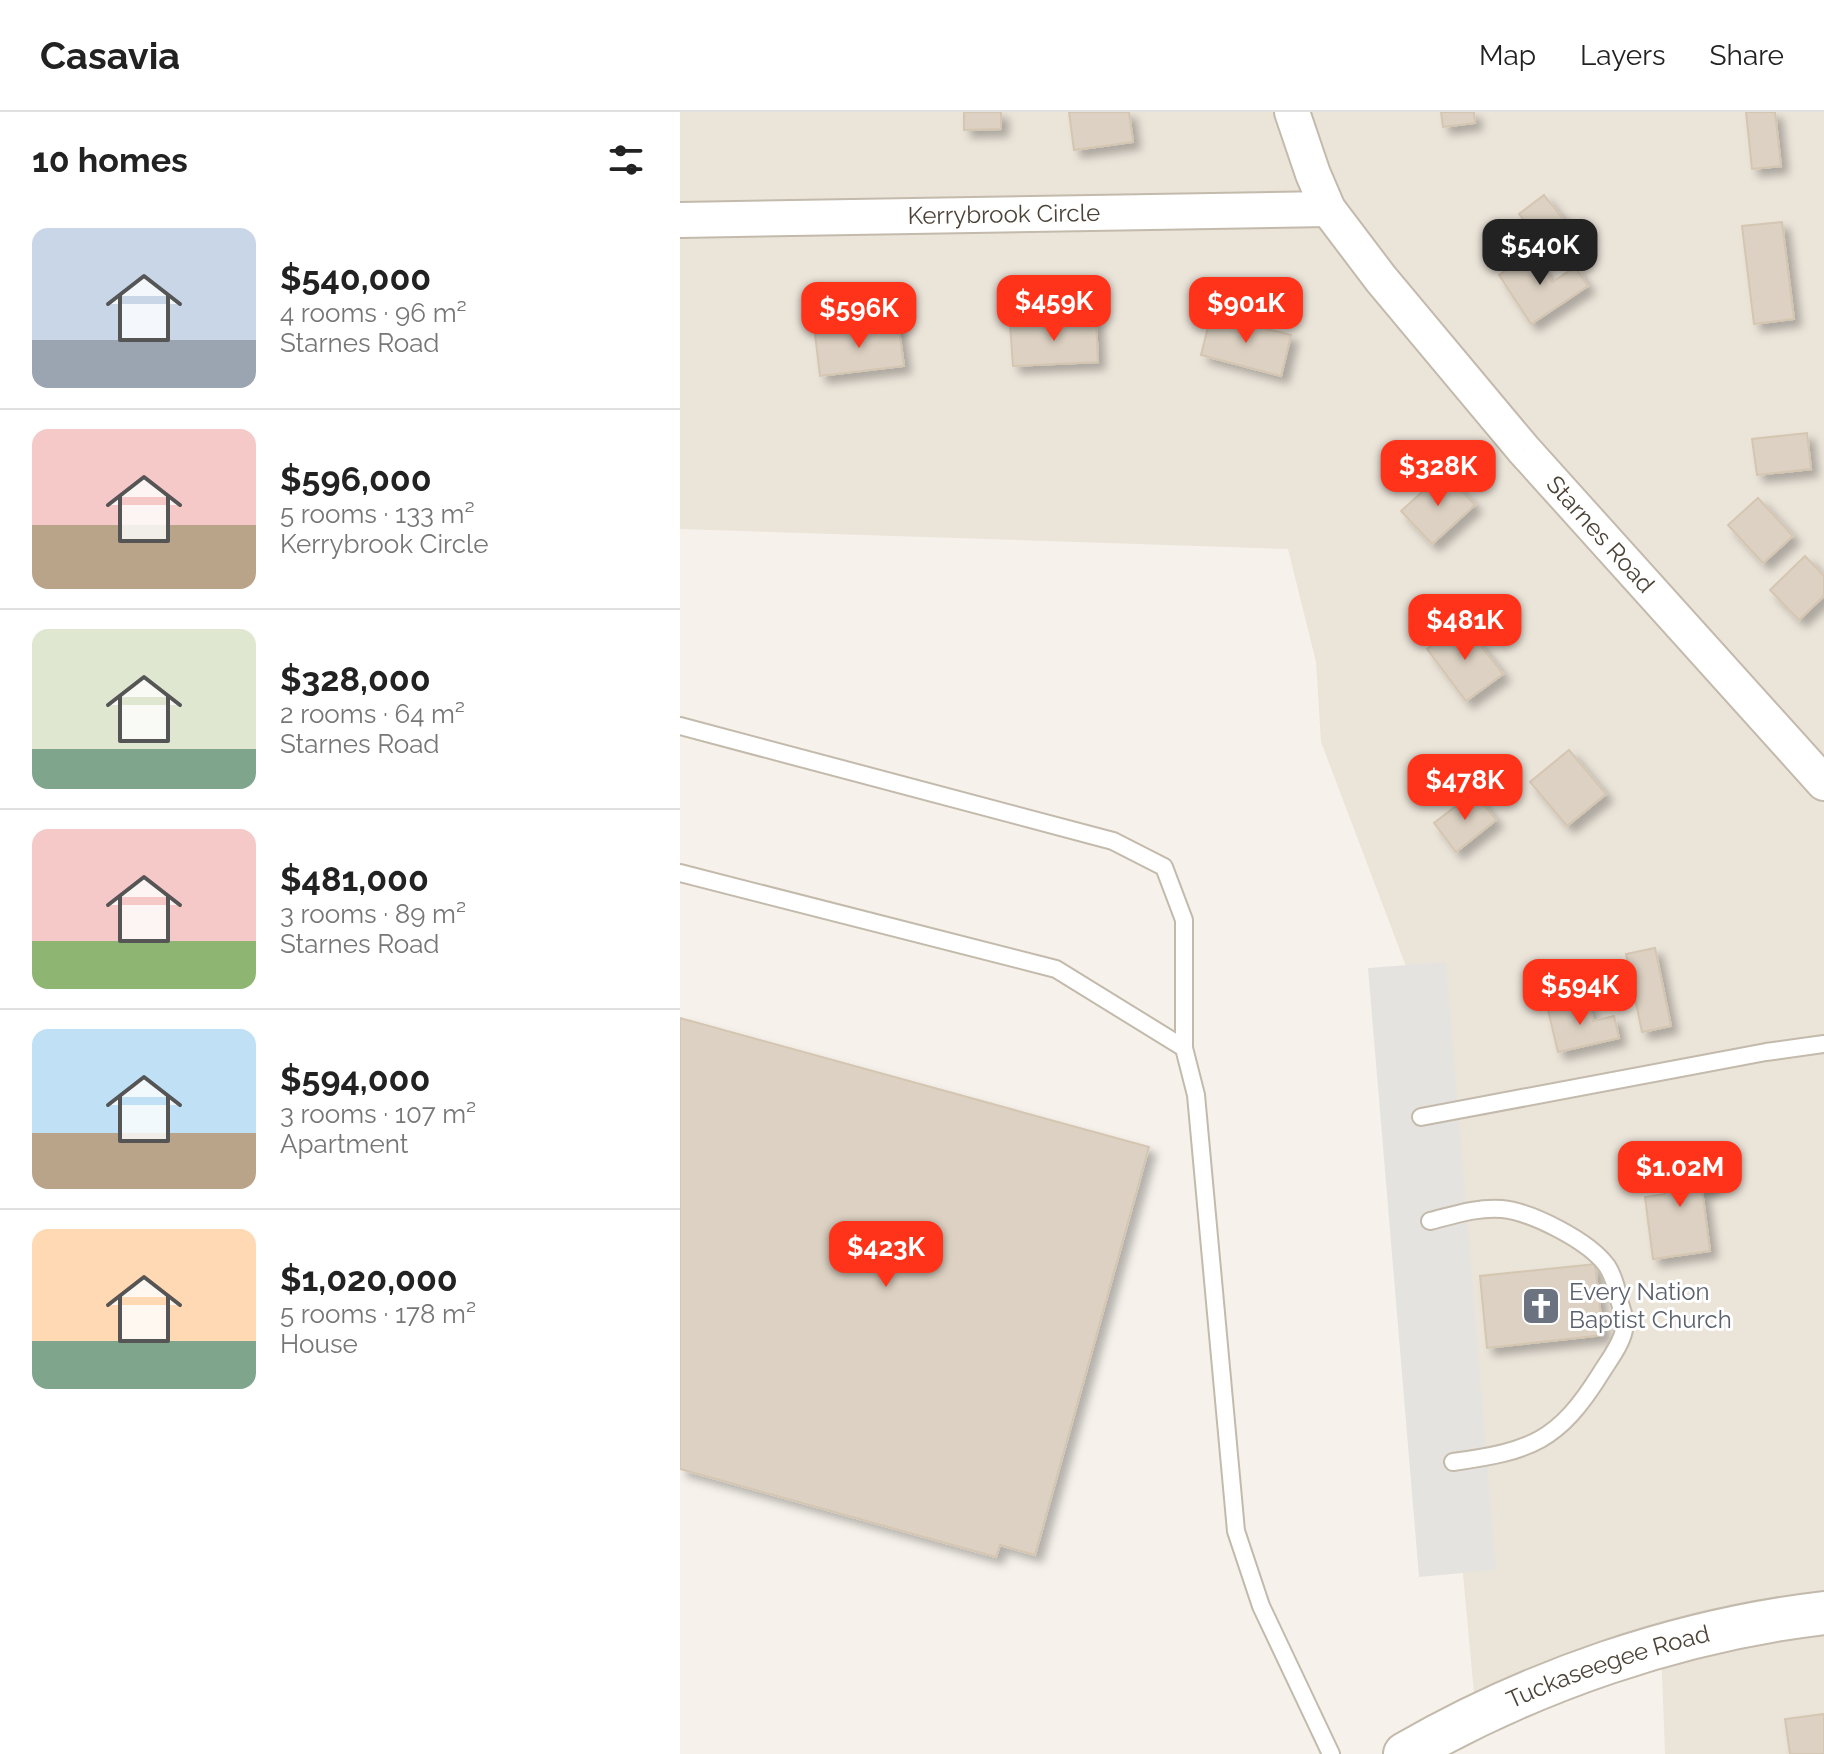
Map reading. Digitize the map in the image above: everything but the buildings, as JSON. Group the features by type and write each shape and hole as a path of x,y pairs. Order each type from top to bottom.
{"street":[{"name":"Starnes Road","path":"1292,112 1328,209 1381,279 1457,372 1824,783"},
{"name":"Kerrybrook Circle","path":"680,220 1328,209"},
{"name":"Tuckaseegee Road","path":"1405,1754 1476,1715 1589,1670 1732,1629 1824,1613"}],"lane":[{"path":"680,726 1113,841 1164,867 1184,920 1184,1048 1196,1095 1236,1531 1261,1606 1331,1754"},
{"path":"680,873 1056,969 1184,1048"},
{"path":"1421,1117 1766,1052 1824,1044"},
{"path":"1430,1221 1477,1209 1500,1209 1520,1212 1579,1240 1607,1266 1624,1317 1624,1329 1618,1346 1595,1382 1556,1431 1512,1452 1453,1462"}],"shaded area":[{"path":"680,112 1824,112 1824,1754 1665,1754 1661,1648 1476,1715 1407,969 1321,742 1316,662 1288,549 680,529"},
{"path":"1446,962 1496,1570 1419,1577 1368,968"}],"place":[{"name":"Every Nation Baptist Church","path":"1541,1306"}]}
